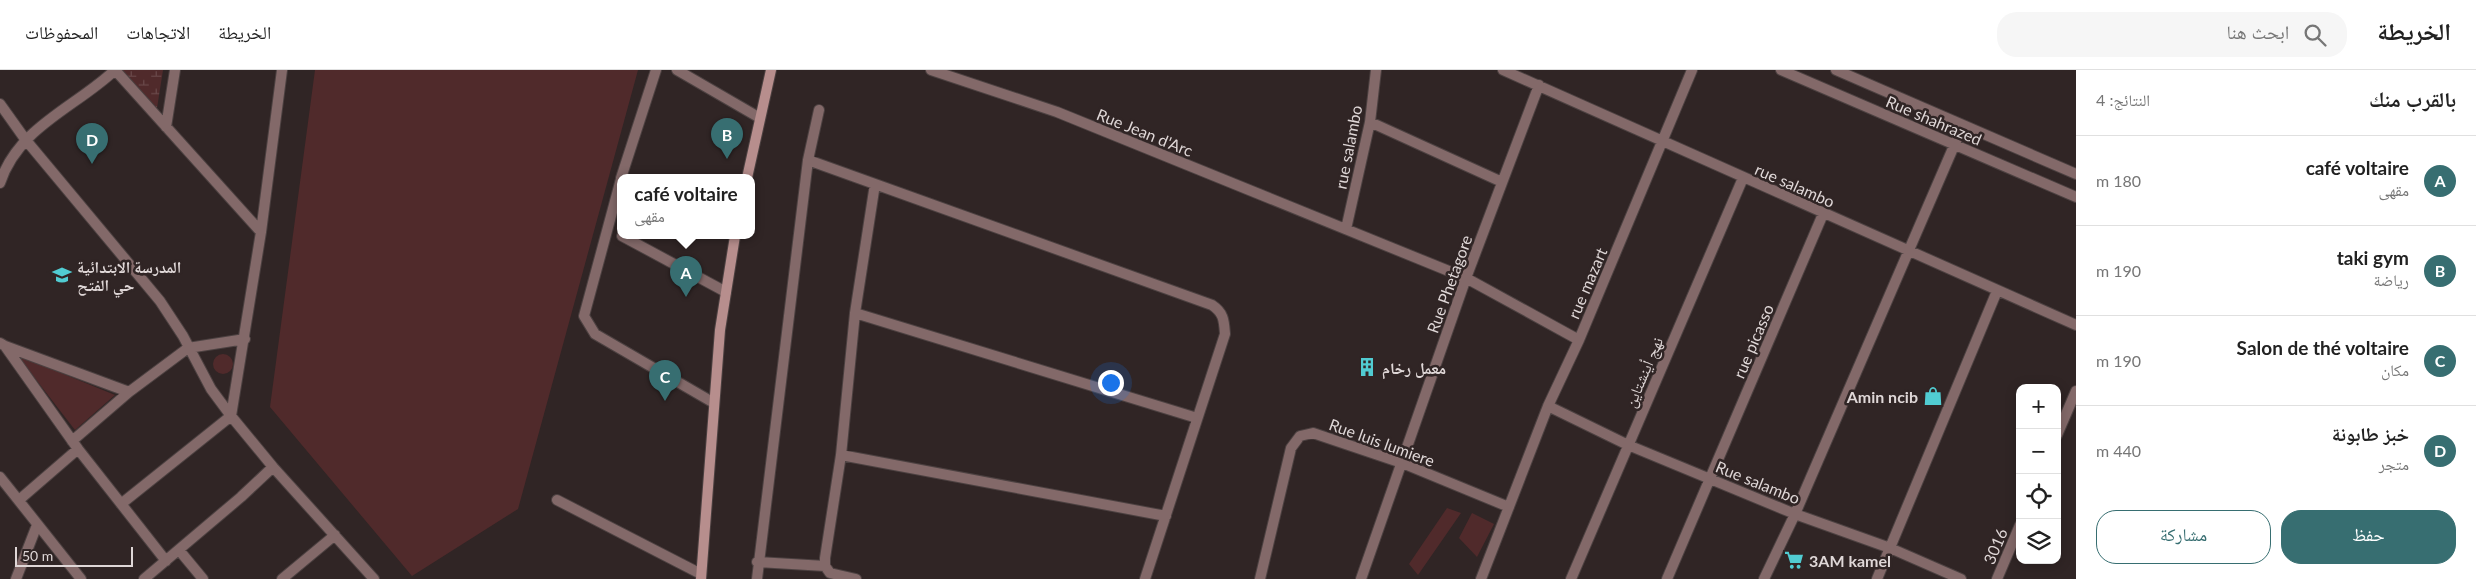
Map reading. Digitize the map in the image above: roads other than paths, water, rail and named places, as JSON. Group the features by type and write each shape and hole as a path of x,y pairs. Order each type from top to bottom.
{"main road":[{"path":"748,174 771,70"},
{"path":"700,577 720,330 735,239"}],"street":[{"path":"0,182 5,166 25,139 115,70 261,232"},
{"path":"166,127 175,70"},
{"path":"121,504 231,416 261,232 282,70"},
{"path":"622,174 656,70"},
{"path":"677,70 760,118"},
{"name":"Rue Jean d'Arc","path":"931,70 1058,112 1466,278 1579,340"},
{"name":"rue salambo","path":"1346,229 1370,122 1376,70"},
{"name":"rue salambo","path":"1503,70 2076,325"},
{"name":"rue mazart","path":"1481,579 1548,406 1579,340 1692,70"},
{"name":"Rue shahrazed","path":"1781,70 2076,197"},
{"path":"1836,70 2076,174"},
{"name":"Rue Phetagore","path":"1361,579 1466,278 1539,85"},
{"path":"0,104 25,139 160,301 211,390 231,416 273,467 374,579"},
{"path":"757,579 757,562 808,160 818,110"},
{"path":"1370,122 1502,182"},
{"path":"1764,579 1795,514 1963,125"},
{"path":"808,160 1212,305 1220,310 1224,318 1225,334 1145,579"},
{"name":"نهج أينشتاين","path":"1571,579 1744,178"},
{"path":"856,579 830,573 825,566 827,537 841,455 855,313 875,184"},
{"path":"617,193 584,316 596,334 714,404"},
{"name":"rue picasso","path":"1667,579 1712,479 1823,214"},
{"path":"608,228 617,233"},
{"path":"628,239 726,292"},
{"path":"1877,579 1997,291"},
{"path":"855,313 1197,418"},
{"path":"19,500 128,392 188,348 244,339"},
{"path":"3,344 128,392"},
{"path":"3,344 75,445 166,560"},
{"path":"2060,429 2076,391"},
{"name":"Rue salambo","path":"1548,406 1628,445 1795,514 1890,548 1961,579"},
{"name":"Rue luis lumiere","path":"1260,579 1291,448 1300,436 1314,433 1402,463 1509,507"},
{"path":"841,455 1166,516"},
{"path":"144,579 273,467"},
{"path":"0,477 80,579"},
{"path":"557,500 700,577"},
{"path":"16,579 37,525"},
{"name":"3016","path":"1997,579 2016,534"},
{"path":"282,579 336,535"},
{"path":"179,550 203,579"},
{"path":"757,562 825,566"}],"place":[{"name":"taki gym","path":"727,159"},
{"name":"خبز طابونة","path":"92,164"},
{"name":"المدرسة الابتدائية حي الفتح","path":"62,275"},
{"name":"café voltaire","path":"686,297"},
{"name":"معمل رخام","path":"1367,367"},
{"name":"Amin ncib","path":"1933,396"},
{"name":"Salon de thé voltaire","path":"665,401"},
{"name":"3AM kamel","path":"1794,560"}]}
